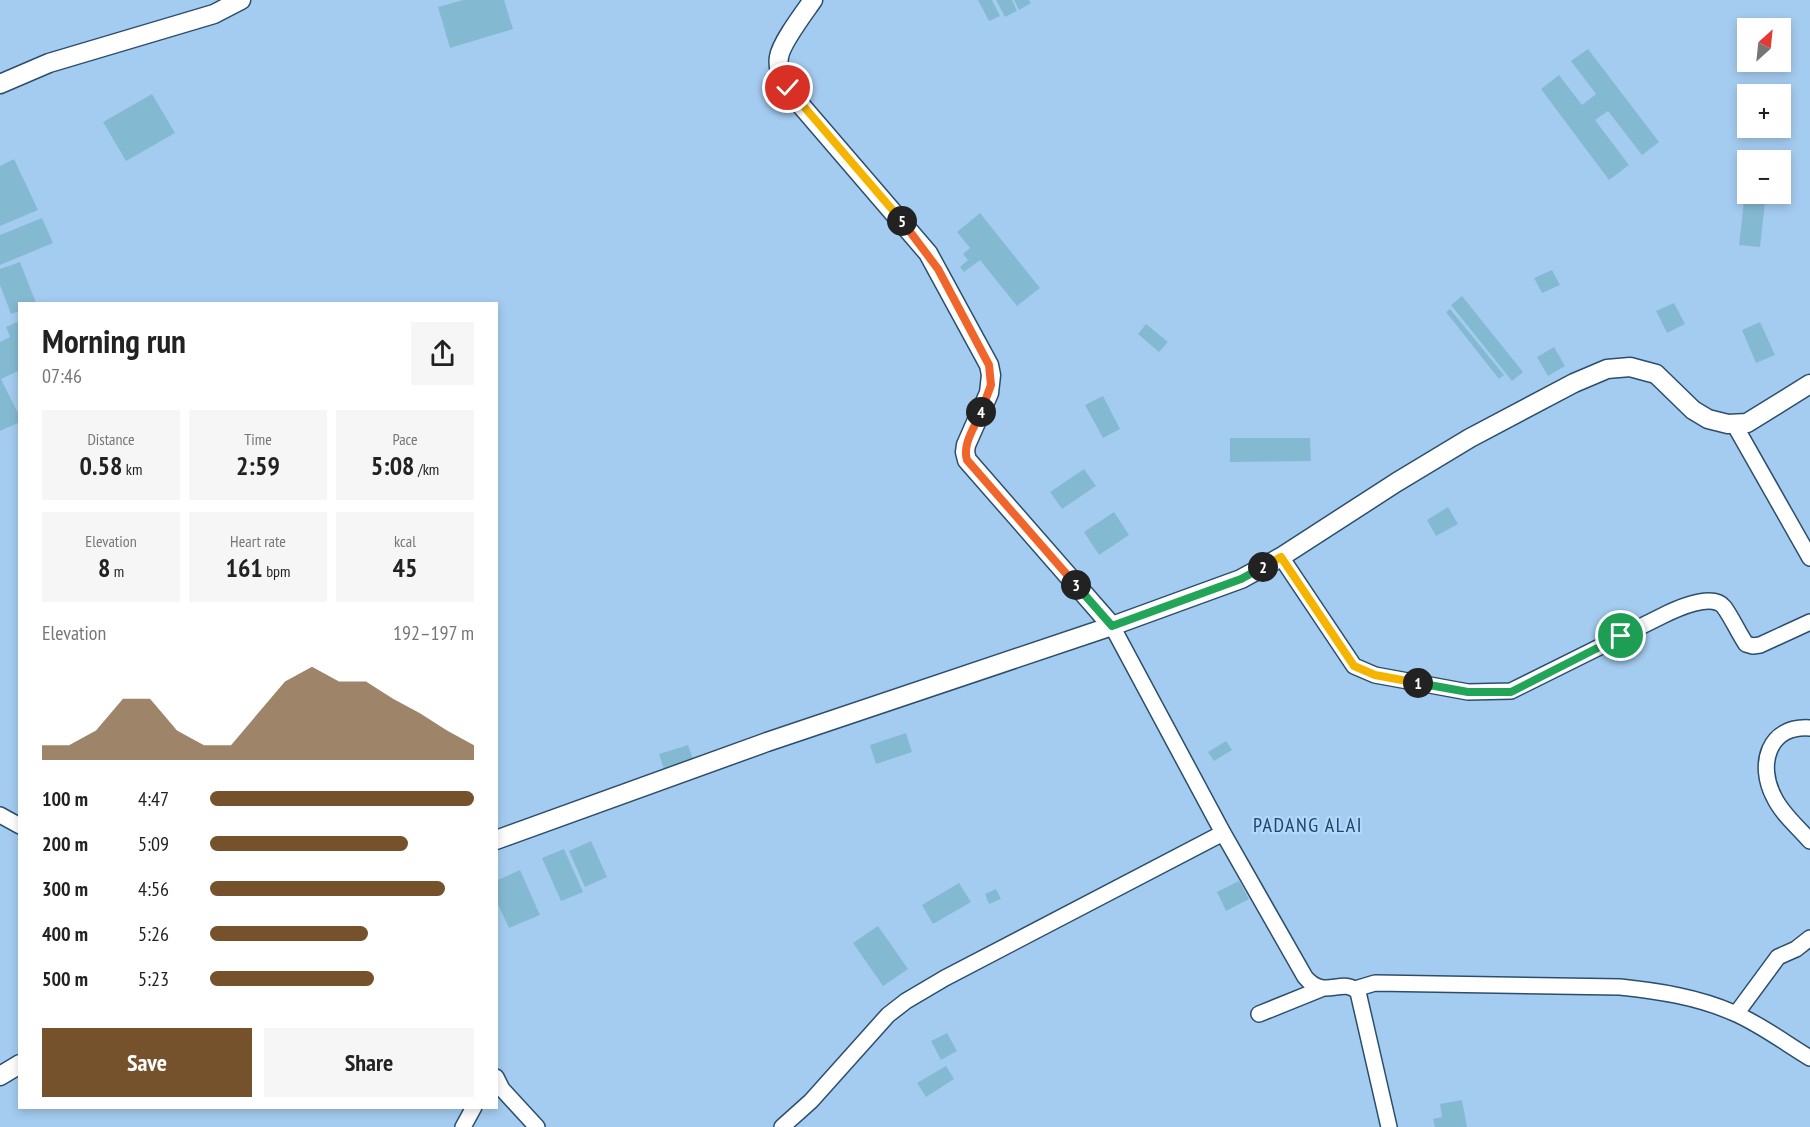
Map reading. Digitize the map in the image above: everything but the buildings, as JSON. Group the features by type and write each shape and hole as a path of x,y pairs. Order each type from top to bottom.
{"street":[{"path":"0,84 49,63 214,14 242,0"},
{"path":"813,0 781,51 778,66 782,79 928,253 989,365 991,375 989,393 966,445 967,460 1112,626 1223,833 1305,976 1312,985 1321,989"},
{"path":"498,839 767,742 1112,626 1241,579 1281,557 1470,438 1575,383 1607,369 1630,367 1656,374 1693,410 1708,419 1734,424 1748,423 1810,384"},
{"path":"1734,424 1810,558"},
{"path":"1281,557 1354,666 1375,675 1468,692 1511,692 1673,611 1703,601 1713,601 1722,605 1746,644 1753,646 1810,622"},
{"path":"1810,728 1791,730 1774,740 1768,752 1766,767 1774,798 1810,841"},
{"path":"0,815 18,825"},
{"path":"782,1127 811,1101 888,1015 906,1001 945,978 1223,833"},
{"path":"1736,1014 1778,957 1796,950 1810,938"},
{"path":"1355,989 1375,983 1620,987 1676,995 1736,1014 1810,1058"},
{"path":"1259,1014 1321,989 1349,986 1355,989 1358,992 1389,1127"},
{"path":"0,1076 18,1065"},
{"path":"498,1086 537,1127"},
{"path":"463,1127 473,1109"}],"district":[{"name":"PADANG ALAI","path":"1308,825"}],"route":[{"path":"788,88 928,253 989,365 991,385 966,445 967,460 1112,626 1241,579 1281,557 1354,666 1375,675 1468,692 1511,692 1621,636"}]}
